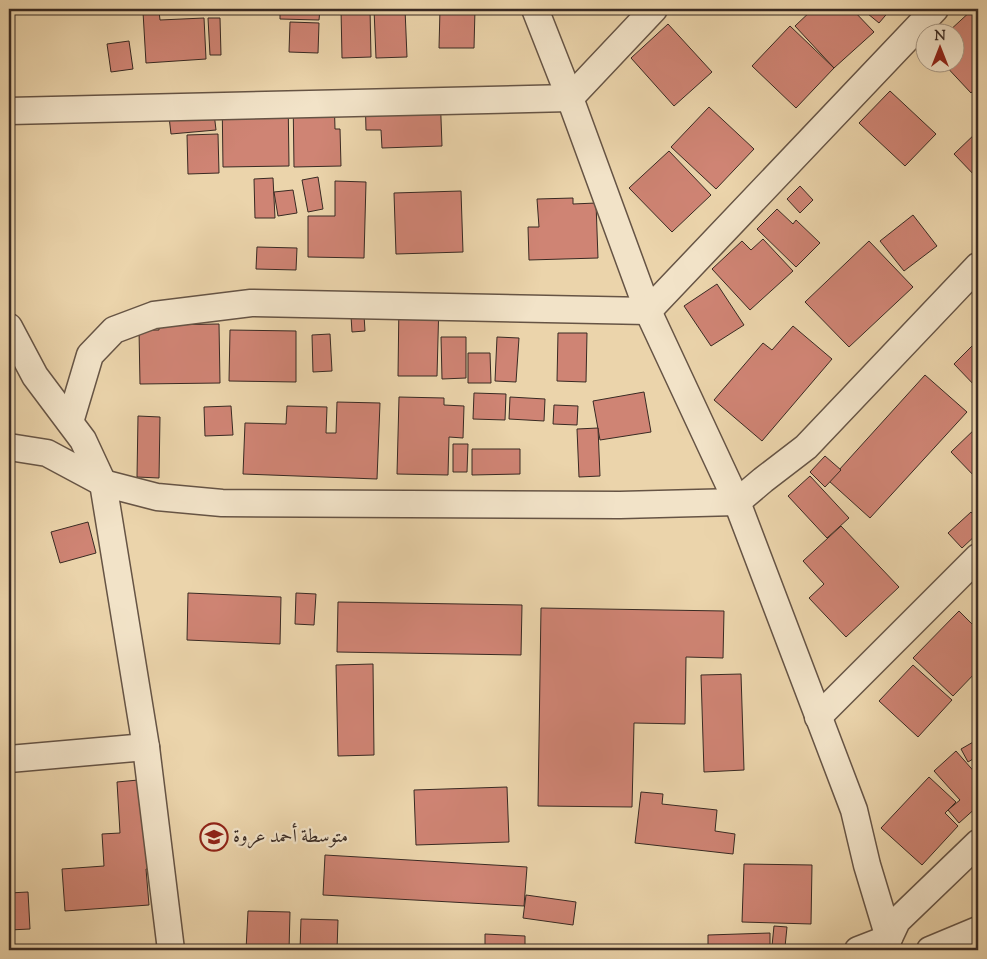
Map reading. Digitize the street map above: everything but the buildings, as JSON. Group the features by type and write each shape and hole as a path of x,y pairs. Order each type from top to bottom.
{"street":[{"path":"535,9 570,98 648,311 737,502 854,810 867,865 890,938"},
{"path":"9,111 570,98 654,9"},
{"path":"70,422 90,355 114,330 154,315 251,303 648,311 935,9"},
{"path":"9,447 47,454 103,483 157,497 222,503 620,505 737,502 806,447 978,266"},
{"path":"9,327 35,376 83,440 103,483 146,747 171,950"},
{"path":"818,717 978,557"},
{"path":"9,759 146,747"},
{"path":"858,950 890,938 897,921 978,843"},
{"path":"930,950 978,930"}],"place":[{"name":"متوسطة أحمد عروة","path":"214,837"}]}
